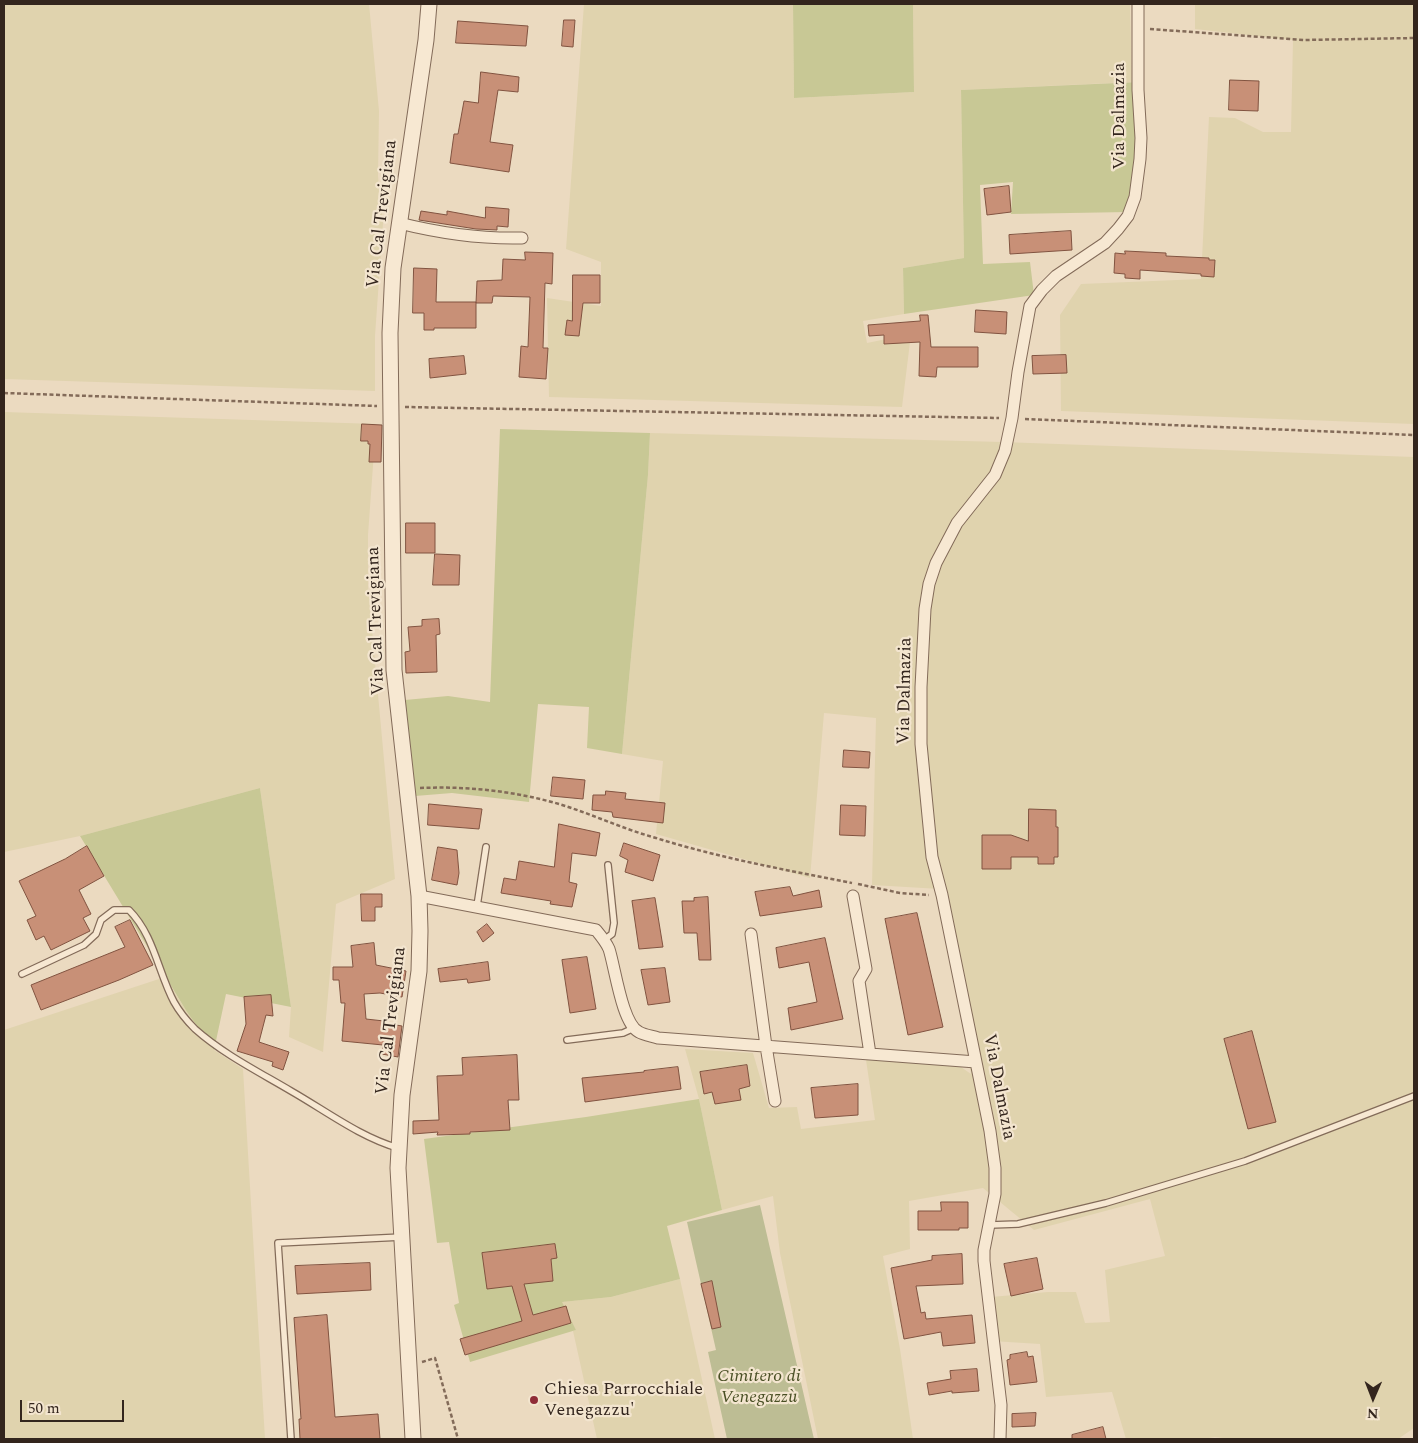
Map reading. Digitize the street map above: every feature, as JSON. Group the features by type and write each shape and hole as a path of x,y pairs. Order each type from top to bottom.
{"street":[{"name":"Via Cal Trevigiana","path":"413,1439 398,1148 402,1095 419,971 419,896 394,670 390,333 393,268 426,40 429,4"},
{"name":"Via Dalmazia","path":"1000,1439 1001,1405 984,1261 984,1250 995,1194 995,1168 990,1131 942,895 932,857 921,744 921,687 928,592 936,564 957,522 994,475 1005,451 1030,306 1056,276 1105,243 1112,236 1128,216 1135,198 1140,158 1138,4"},
{"path":"399,223 431,231 498,239 522,238"},
{"path":"419,896 596,930 609,949 628,1020 637,1032 658,1038 976,1062"},
{"path":"853,896 866,969 858,981 870,1054"},
{"path":"751,934 775,1101"}],"lane":[{"path":"477,906 486,847"},
{"path":"604,940 612,934 614,923 608,866"},
{"path":"22,974 84,945 96,934 101,920 114,910 129,910 135,916 149,939 174,1002 194,1028 219,1048 338,1119 380,1143 398,1148"},
{"path":"567,1040 623,1034 634,1028"},
{"path":"990,1225 1018,1224 1106,1204 1245,1161 1414,1096"},
{"path":"291,1439 278,1242 402,1237"}],"path":[{"path":"1138,28 1304,40 1414,38"},
{"path":"4,393 391,407 1012,418 1414,435"},
{"path":"406,788 478,788 514,793 559,804 655,838 716,855 900,893 942,895"},
{"path":"418,1363 435,1358 458,1439"}],"shaded area":[{"path":"4,4 369,4 379,111 378,176 383,223 375,336 375,391 4,379"},
{"path":"584,4 793,4 794,98 914,92 913,4 1130,4 1132,82 961,90 964,258 903,268 904,314 863,321 867,343 911,334 902,407 549,397 547,298 601,306 601,262 566,249"},
{"path":"1195,4 1414,4 1414,424 1061,411 1060,315 1081,284 1201,279 1209,117 1235,118 1263,132 1291,132 1293,40 1195,29"},
{"path":"4,412 376,424 368,535 368,586 395,879 336,904 323,1052 289,1037 291,1007 260,788 80,836 4,852"},
{"path":"650,433 1003,442 1414,457 1414,1428 1398,1439 1231,1439 1215,1437 1202,1439 1126,1439 1112,1392 1046,1397 1040,1344 992,1341 991,1297 1048,1292 1076,1292 1085,1323 1110,1322 1105,1270 1165,1256 1150,1199 1034,1230 983,1188 909,1201 910,1249 883,1256 900,1349 913,1439 818,1439 780,1253 773,1196 722,1210 699,1099 685,1049 753,1053 769,1108 797,1107 801,1129 875,1120 866,1060 958,1065 971,1074 940,889 872,885 876,718 824,713 810,878 656,834 663,761 622,754 648,475"},
{"path":"165,977 214,1050 243,1069 265,1439 4,1439 4,1030"},
{"path":"680,1279 715,1439 597,1439 573,1331 576,1330 561,1302 611,1297"}],"green space":[{"path":"793,4 913,4 914,92 794,98"},
{"path":"1139,82 1142,156 1129,212 1011,214 1013,182 980,185 983,264 1030,262 1034,295 904,314 903,268 964,258 961,90"},
{"path":"500,429 650,433 648,475 622,754 587,748 589,707 538,704 529,802 452,793 415,796 405,700 448,696 490,702"},
{"path":"260,788 291,1007 226,994 214,1050 187,1012 80,836"},
{"path":"699,1099 722,1210 667,1226 680,1279 611,1297 562,1302 576,1330 470,1362 454,1305 459,1303 449,1242 437,1243 424,1139 586,1117"},
{"name":"Cimitero di Venegazzù","path":"760,1205 814,1439 727,1439 708,1352 716,1350 687,1222"}],"building":[{"path":"564,20 575,20 573,47 562,46"},
{"path":"458,21 528,26 526,46 456,43"},
{"path":"481,72 519,77 518,92 498,90 490,142 513,145 509,172 450,163 454,134 458,134 464,101 478,103"},
{"path":"1230,80 1259,81 1258,111 1229,110"},
{"path":"1009,186 1011,212 987,215 984,189"},
{"path":"486,207 509,209 508,227 497,226 497,230 476,229 419,220 421,211 447,215 447,211 485,218"},
{"path":"1071,231 1072,250 1010,254 1009,235"},
{"path":"1125,251 1166,253 1166,256 1209,258 1209,260 1215,260 1214,277 1201,276 1201,274 1140,270 1140,279 1125,278 1125,274 1114,273 1115,253 1125,254"},
{"path":"525,252 553,253 552,284 545,283 543,348 548,348 546,379 519,377 521,346 528,347 530,297 493,296 492,303 476,303 477,281 502,280 503,259 525,260"},
{"path":"414,268 437,269 436,302 476,302 476,328 434,328 434,330 424,330 424,313 413,313"},
{"path":"573,275 600,275 600,303 583,303 579,336 565,335 567,320 572,321"},
{"path":"976,310 1007,312 1006,334 975,332"},
{"path":"920,315 928,315 931,347 978,347 978,367 937,367 936,377 919,376 920,342 884,344 884,335 869,336 868,325 920,321"},
{"path":"1066,355 1067,373 1033,374 1032,356"},
{"path":"464,356 466,374 430,378 429,359"},
{"path":"362,424 382,425 381,462 369,462 370,444 368,444 368,441 361,441"},
{"path":"406,523 435,523 435,553 406,553"},
{"path":"435,554 460,555 459,585 433,585"},
{"path":"439,619 440,634 436,635 437,672 406,673 405,652 410,651 408,627 422,626 422,620"},
{"path":"844,750 870,752 869,768 843,767"},
{"path":"553,777 585,780 583,799 551,796"},
{"path":"606,791 626,793 625,799 665,803 663,823 613,817 612,812 592,810 593,795 605,795"},
{"path":"429,804 482,809 479,829 428,825"},
{"path":"841,805 866,806 865,836 840,835"},
{"path":"1029,809 1056,810 1058,857 1054,857 1054,864 1038,864 1038,857 1011,857 1011,869 982,869 982,835 1011,835 1028,841"},
{"path":"559,824 600,833 596,856 572,853 569,882 577,884 572,907 550,904 551,901 501,893 504,878 516,880 519,861 554,867"},
{"path":"624,843 660,855 653,881 625,872 628,860 620,856"},
{"path":"87,846 104,876 79,890 91,914 83,918 90,931 51,950 44,936 36,940 27,920 36,916 19,881"},
{"path":"438,847 457,850 459,873 457,885 432,880"},
{"path":"790,887 793,896 819,890 822,907 760,916 755,892"},
{"path":"361,894 382,894 382,907 375,907 375,921 362,921"},
{"path":"708,897 711,960 699,960 697,933 684,933 682,901 694,901 694,898"},
{"path":"655,898 663,947 639,949 632,901"},
{"path":"917,913 943,1027 908,1035 885,919"},
{"path":"130,920 153,965 41,1010 31,985 125,947 115,927"},
{"path":"487,924 494,933 483,942 477,932"},
{"path":"825,938 843,1019 791,1030 788,1008 817,1002 809,962 779,968 776,948"},
{"path":"374,943 376,965 406,971 402,997 380,993 364,994 366,1019 402,1026 398,1057 382,1054 383,1045 342,1041 345,1003 341,1003 339,980 333,980 333,967 353,967 351,946"},
{"path":"587,957 596,1009 570,1013 562,960"},
{"path":"488,962 490,980 468,983 467,979 440,982 438,969"},
{"path":"665,968 670,1002 648,1005 641,970"},
{"path":"271,995 273,1016 266,1015 259,1042 289,1052 283,1070 272,1066 273,1062 237,1051 246,1024 244,997"},
{"path":"1252,1031 1276,1122 1248,1129 1224,1039"},
{"path":"517,1055 519,1100 508,1100 510,1130 470,1132 470,1134 437,1135 438,1132 413,1134 413,1121 439,1120 437,1076 463,1075 462,1058"},
{"path":"747,1065 750,1086 739,1089 741,1100 715,1104 712,1092 704,1094 700,1072"},
{"path":"678,1067 681,1089 585,1102 582,1078"},
{"path":"858,1084 858,1115 815,1118 811,1088"},
{"path":"941,1202 968,1202 968,1228 959,1228 959,1230 918,1230 918,1211 941,1211"},
{"path":"555,1244 557,1258 551,1259 553,1281 524,1284 533,1315 566,1306 571,1323 465,1355 460,1339 522,1321 512,1286 487,1289 482,1253"},
{"path":"962,1254 963,1284 916,1286 921,1313 925,1312 926,1319 972,1315 975,1343 943,1346 941,1332 904,1339 891,1268 932,1260 932,1256"},
{"path":"1037,1258 1043,1289 1011,1296 1004,1264"},
{"path":"370,1263 371,1290 297,1294 295,1266"},
{"path":"712,1281 721,1327 712,1329 701,1284"},
{"path":"327,1315 335,1417 378,1414 380,1439 300,1439 299,1419 301,1419 294,1318"},
{"path":"1027,1352 1028,1357 1033,1356 1037,1382 1010,1385 1007,1360 1010,1359 1010,1355"},
{"path":"977,1369 979,1391 952,1393 952,1391 929,1395 927,1383 951,1379 950,1371"},
{"path":"1036,1413 1035,1426 1012,1427 1012,1414"},
{"path":"1103,1427 1106,1439 1072,1439 1072,1435"}],"place":[{"name":"Chiesa Parrocchiale Venegazzu'","path":"534,1400"}]}
